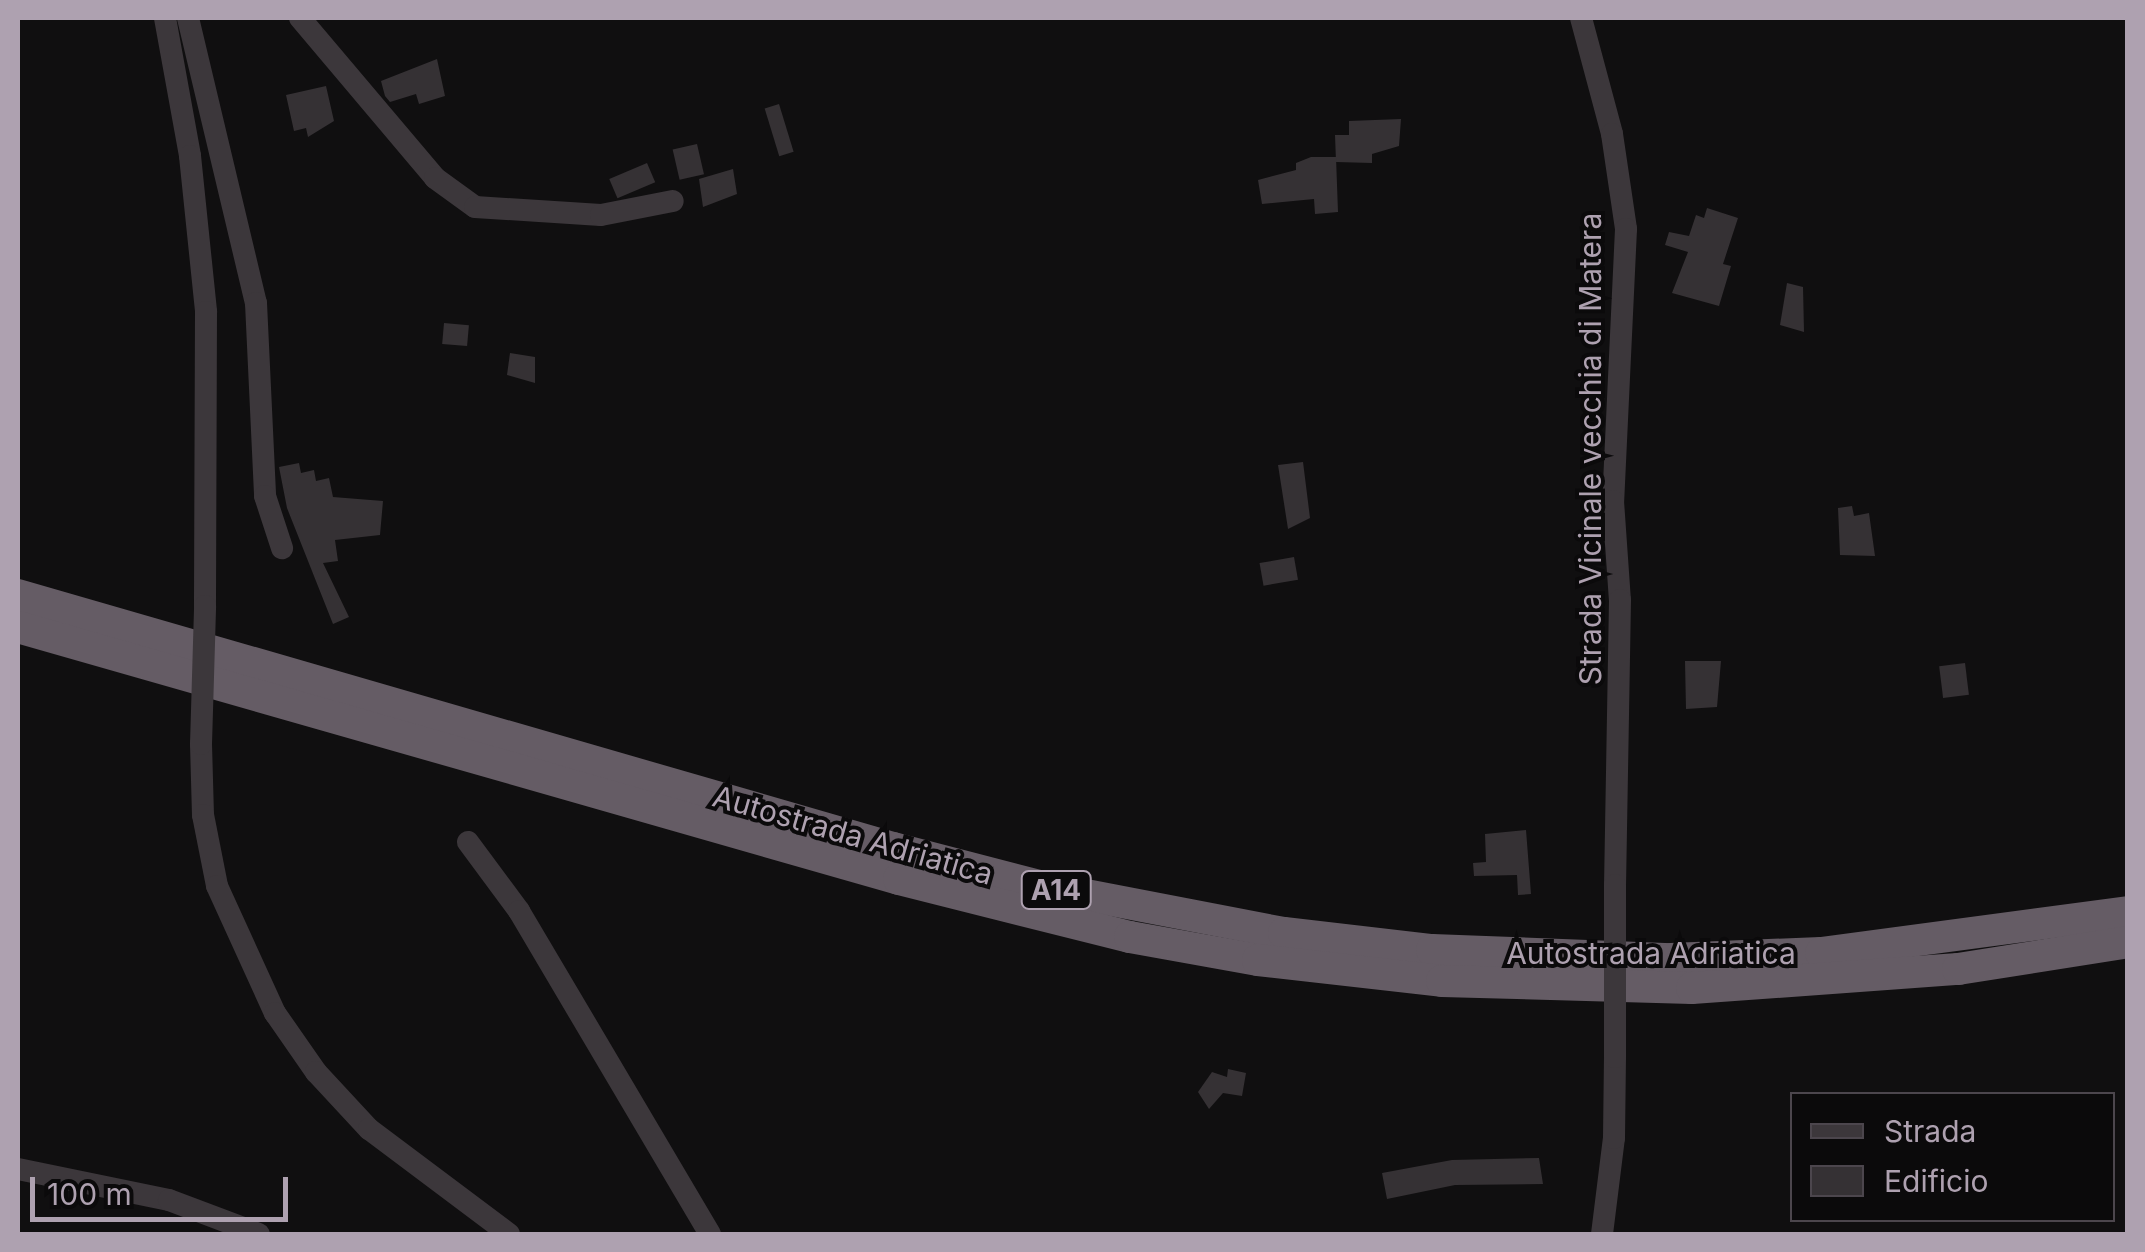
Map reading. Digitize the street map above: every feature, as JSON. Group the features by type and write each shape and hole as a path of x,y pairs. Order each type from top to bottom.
{"highway":[{"name":"Autostrada Adriatica","path":"18,595 893,848 1039,886 1284,933 1432,950 1671,959 1820,954 2128,912"},
{"name":"Autostrada Adriatica","path":"18,627 899,880 1130,937 1258,960 1442,981 1692,988 1958,969 2128,942"}],"street":[{"path":"165,18 190,156 205,294 203,815 217,886 275,1014 316,1072 369,1129 509,1234"},
{"path":"188,18 256,303 265,496 282,548"},
{"path":"300,18 436,178 475,207 601,215 673,201"},
{"name":"Strada Vicinale vecchia di Matera","path":"1580,18 1612,134 1626,229 1613,515 1620,600 1614,1138 1602,1234"},
{"path":"468,842 520,911 710,1234"},
{"path":"18,1169 169,1200 259,1234"}],"building":[{"path":"437,59 445,96 419,104 416,94 390,102 385,96 381,81"},
{"path":"326,86 334,121 308,137 306,128 294,131 286,95"},
{"path":"779,104 794,152 779,156 765,108"},
{"path":"1401,119 1399,146 1372,154 1372,163 1336,162 1335,135 1349,135 1349,121"},
{"path":"697,144 704,174 680,180 673,150"},
{"path":"1311,157 1336,157 1338,212 1315,214 1314,199 1262,204 1258,180 1296,170 1296,163"},
{"path":"647,163 655,182 617,198 609,179"},
{"path":"733,169 737,194 703,207 699,179"},
{"path":"1707,208 1738,218 1723,264 1731,266 1719,306 1672,293 1688,252 1665,245 1669,232 1689,236 1696,215 1704,218"},
{"path":"1787,283 1803,287 1804,332 1780,325"},
{"path":"444,323 469,325 467,346 442,344"},
{"path":"510,353 535,357 535,383 507,375"},
{"path":"1303,462 1310,518 1288,529 1278,465"},
{"path":"299,463 301,473 314,470 316,481 329,478 333,497 383,501 380,535 335,540 338,561 323,563 349,617 333,624 287,508 279,467"},
{"path":"1852,506 1854,516 1869,513 1875,556 1840,555 1838,508"},
{"path":"1294,557 1298,580 1264,586 1260,563"},
{"path":"1685,661 1721,661 1717,707 1686,709"},
{"path":"1965,663 1969,695 1943,698 1939,666"},
{"path":"1526,830 1531,894 1518,895 1517,875 1474,876 1473,863 1486,862 1485,834"},
{"path":"1228,1069 1246,1073 1242,1096 1223,1093 1209,1109 1198,1092 1212,1072 1227,1077"},
{"path":"1539,1158 1543,1184 1455,1185 1387,1199 1382,1173 1452,1160"}]}
